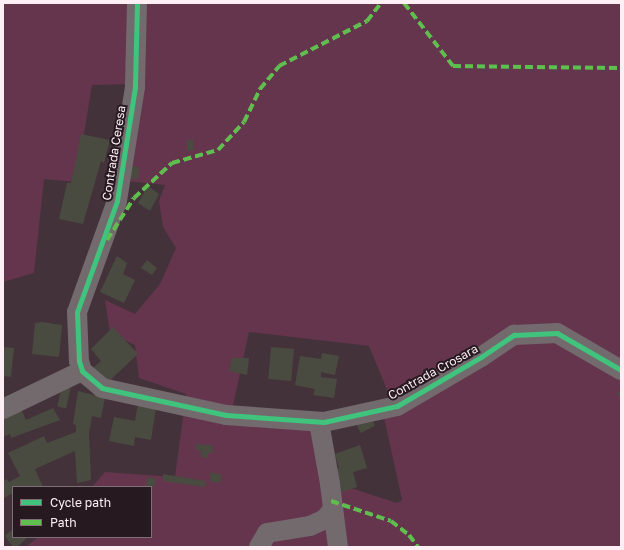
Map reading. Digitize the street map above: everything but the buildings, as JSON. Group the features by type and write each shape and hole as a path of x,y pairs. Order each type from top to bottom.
{"street":[{"name":"Contrada Ceresa","path":"82,371 79,361 77,312 118,201 135,86 137,3"},
{"name":"Contrada Crosara","path":"82,371 102,388 120,393 226,415 319,422 397,406 481,357 514,335 557,333 621,370"},
{"path":"3,409 82,371"},
{"path":"319,422 330,484 338,547"},
{"path":"259,547 260,542 267,533 310,526 324,519 333,509"}],"shaded area":[{"path":"3,3 621,3 621,547 26,547 37,538 152,538 152,486 93,486 105,472 175,477 186,394 139,378 135,345 110,333 105,300 135,314 160,284 176,248 163,227 159,201 165,185 126,181 139,84 92,85 76,182 44,179 34,273 3,282","holes":["249,332 369,346 397,414 384,417 402,500 397,503 329,481 319,430 232,410"]}],"marked path":[{"path":"107,240 134,198 172,163 218,150 244,122 260,89 279,66 367,21 381,3"},
{"path":"404,3 453,66 621,68"},
{"path":"331,501 391,521 409,535 418,547"}],"cycle path":[{"path":"137,3 135,87 117,201 77,312 79,361 82,371 102,388 226,415 324,422 397,406 481,357 514,335 557,333 621,370"}]}
